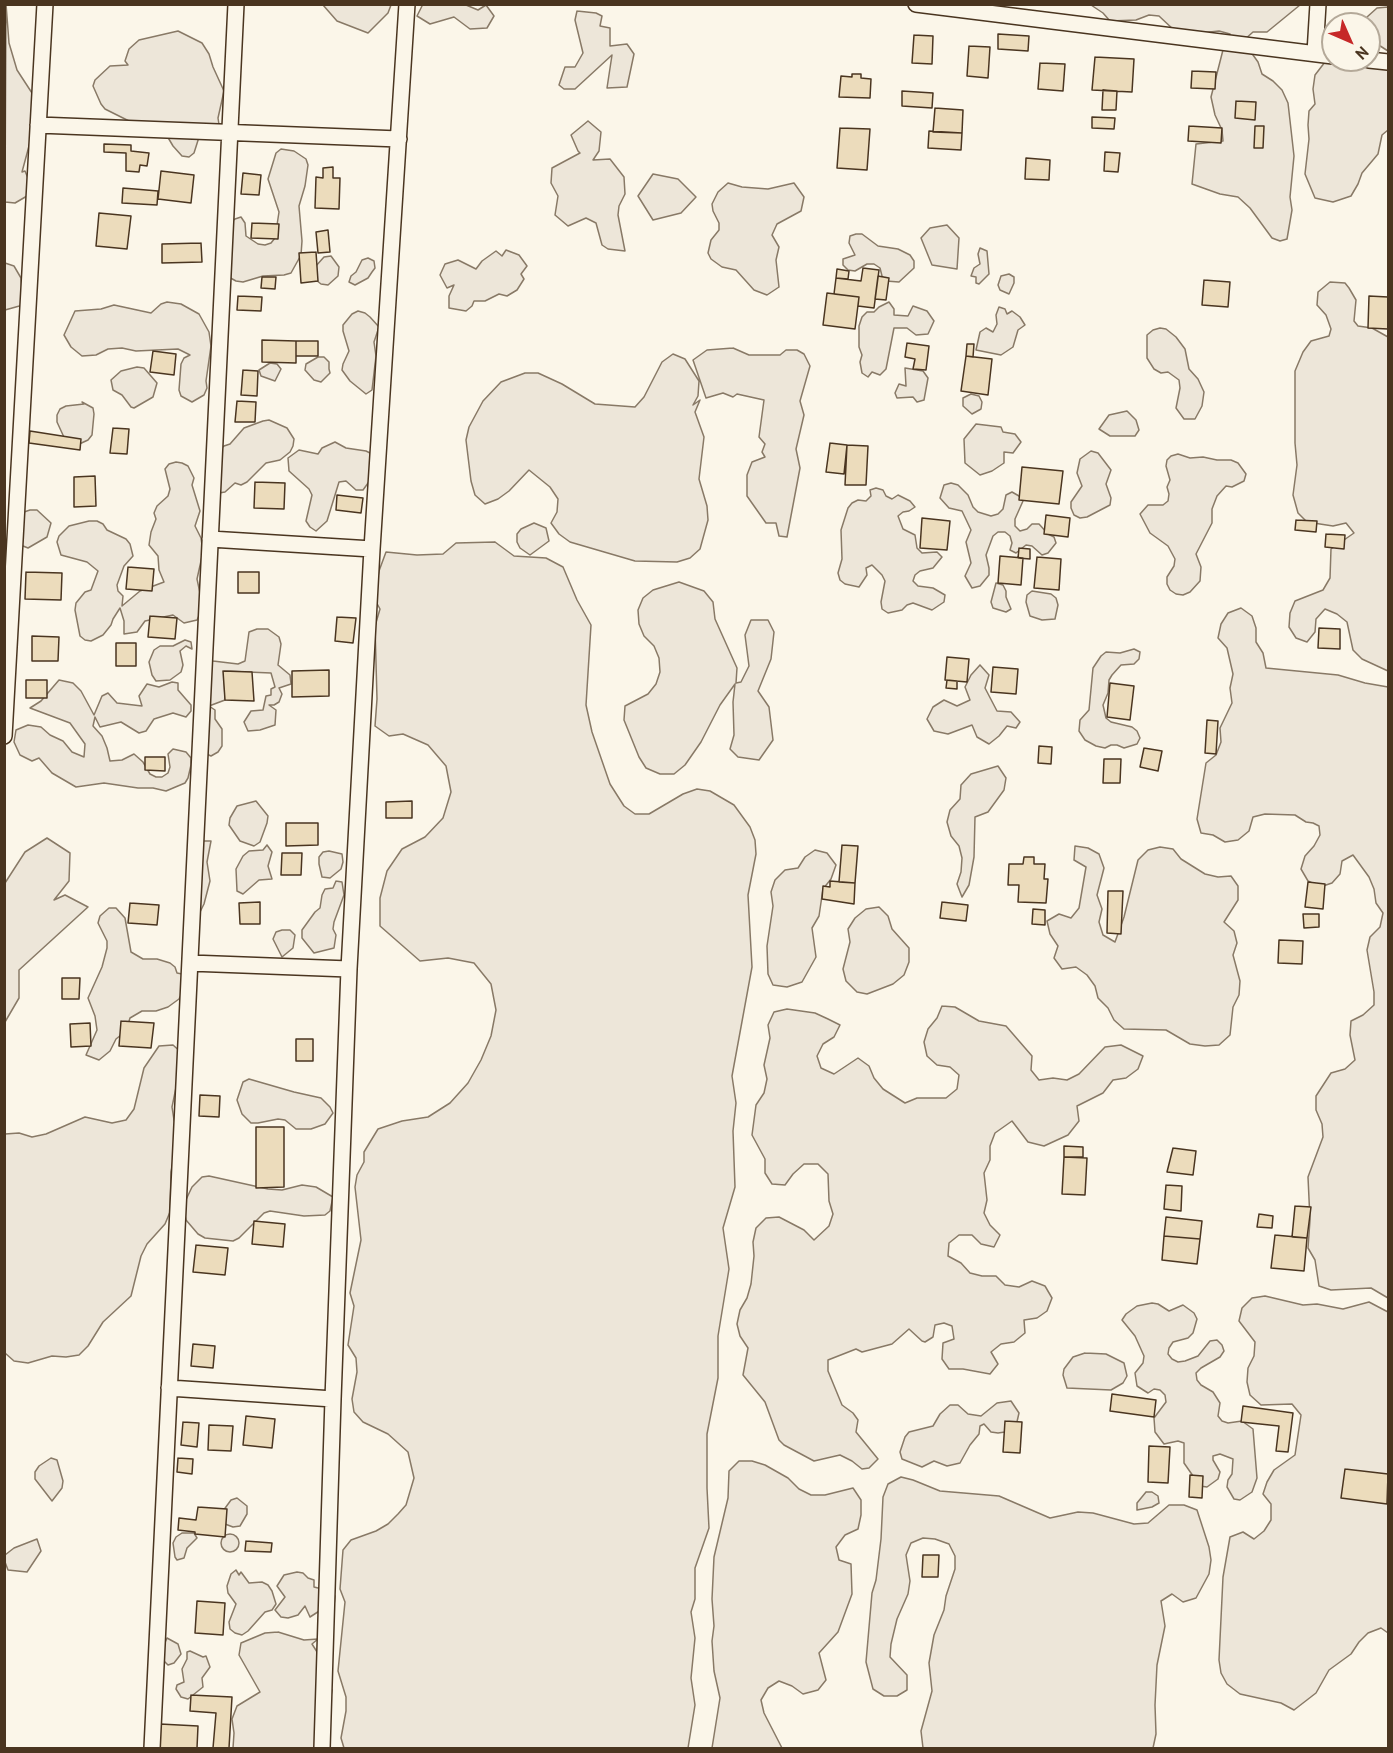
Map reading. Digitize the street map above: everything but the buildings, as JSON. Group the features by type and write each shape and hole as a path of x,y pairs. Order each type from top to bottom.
{"street":[{"path":"4,736 9,570 45,4"},
{"path":"152,1749 236,4"},
{"path":"322,1749 349,969 372,549 407,4"},
{"path":"916,4 1321,54"},
{"path":"1315,53 1317,4"},
{"path":"38,125 399,139"},
{"path":"210,538 372,549"},
{"path":"190,963 349,969"},
{"path":"169,1388 333,1399"}],"shaded area":[{"path":"6,4 9,43 17,70 32,93 36,106 36,120 22,172 25,171 30,183 27,196 15,203 5,202"},
{"path":"423,4 466,5 478,10 486,5 494,16 487,28 470,29 454,17 430,24 417,16"},
{"path":"323,5 391,5 388,13 368,33 337,21"},
{"path":"1091,5 1300,5 1267,32 1253,32 1243,41 1258,62 1262,74 1282,90 1288,103 1294,156 1290,197 1292,210 1287,239 1280,241 1272,238 1250,208 1238,197 1220,194 1192,184 1196,144 1223,141 1222,130 1215,115 1211,97 1225,42 1230,34 1219,31 1191,34 1175,31 1159,16 1149,15 1136,20 1110,21"},
{"path":"1388,7 1388,51 1381,46 1381,12 1373,12 1377,8"},
{"path":"577,11 602,16 600,26 610,28 610,46 627,44 634,54 627,87 607,88 612,55 575,89 564,89 559,85 565,67 575,67 583,53 575,20"},
{"path":"178,31 202,43 224,91 218,118 220,131 200,134 194,153 189,157 182,156 163,129 137,125 105,109 93,86 95,80 110,66 128,65 125,61 129,49 139,40"},
{"path":"1381,66 1388,69 1388,130 1382,135 1378,154 1362,173 1351,196 1333,202 1315,198 1305,174 1309,111 1315,104 1313,89 1315,75 1321,67 1321,72 1381,72"},
{"path":"588,121 601,132 599,151 593,160 610,159 624,177 625,194 619,206 618,215 625,251 608,249 602,245 596,223 586,218 568,226 555,215 558,196 551,183 552,168 580,153 571,135"},
{"path":"281,149 294,151 306,159 308,165 299,206 301,255 291,273 263,276 243,282 236,281 225,275 230,223 241,217 245,223 246,236 258,244 271,243 275,238 279,212 268,179 276,153"},
{"path":"653,174 678,179 696,197 681,213 653,220 638,196"},
{"path":"728,183 742,187 768,189 794,183 804,197 801,211 777,224 772,235 779,247 776,260 779,287 767,295 754,290 736,270 722,267 711,259 708,253 711,240 719,230 719,223 712,204 718,192"},
{"path":"947,225 959,238 957,269 932,265 921,238 930,228"},
{"path":"862,234 878,246 898,249 910,255 914,261 914,268 899,282 886,281 880,268 874,264 867,264 855,271 848,270 843,265 843,259 855,255 849,243 850,236"},
{"path":"980,248 987,251 989,274 979,284 976,283 976,277 971,276 974,268 980,264 978,254"},
{"path":"506,250 519,255 527,266 521,274 524,279 517,290 507,296 499,294 485,301 474,301 466,311 449,308 449,296 454,285 447,288 440,275 445,264 458,260 476,269 482,261 496,251 502,256"},
{"path":"331,256 339,267 338,276 328,285 321,284 316,280 315,267 324,257"},
{"path":"368,258 374,261 375,268 368,278 355,285 349,282 362,260"},
{"path":"5,263 14,266 21,278 23,305 5,310"},
{"path":"1009,274 1014,277 1014,283 1009,294 1000,290 998,285 1001,276"},
{"path":"1330,282 1345,283 1349,288 1356,300 1354,321 1358,326 1372,328 1388,337 1388,671 1362,659 1353,650 1347,622 1337,614 1325,609 1316,619 1315,632 1307,642 1296,638 1289,627 1290,613 1295,601 1323,590 1330,578 1331,549 1354,533 1346,523 1333,526 1307,522 1298,513 1293,495 1297,465 1295,371 1303,352 1311,341 1329,336 1331,329 1326,315 1317,305 1318,292"},
{"path":"167,302 181,304 199,314 209,332 211,346 207,388 204,395 192,402 181,396 179,390 181,364 184,358 190,355 178,349 136,351 122,348 82,356 71,347 64,335 75,311 101,309 114,305 151,313"},
{"path":"889,302 894,309 894,315 908,316 913,306 927,311 934,321 928,334 916,335 907,328 894,328 886,369 880,375 872,372 868,377 862,373 860,362 862,355 859,347 859,326 862,317 867,312 874,312"},
{"path":"999,307 1005,309 1007,314 1012,311 1025,325 1018,330 1013,347 1001,355 976,350 980,332 986,328 993,332 997,324 996,315"},
{"path":"358,311 365,313 379,327 374,342 376,356 372,390 366,394 350,381 342,370 349,351 343,325 352,314"},
{"path":"1160,328 1166,329 1176,337 1185,349 1189,369 1198,379 1204,392 1202,406 1195,419 1184,419 1176,408 1180,388 1179,380 1168,372 1161,373 1154,369 1147,358 1147,335"},
{"path":"733,348 749,355 780,355 786,350 797,350 804,354 810,366 800,401 804,415 796,449 800,468 787,537 779,536 776,523 766,523 747,496 747,475 752,462 765,457 762,452 765,444 759,437 764,400 737,394 733,397 723,393 706,398 693,360 707,350"},
{"path":"673,354 685,359 699,381 698,396 693,405 700,400 695,412 704,437 699,479 707,506 708,520 700,549 690,558 677,562 635,561 570,542 559,534 551,523 557,512 558,499 550,487 529,470 498,499 485,504 475,495 466,440 469,427 483,401 501,382 525,373 538,373 562,384 595,404 635,407 644,397 662,362"},
{"path":"318,357 324,357 329,362 330,373 321,382 314,380 305,370 306,364"},
{"path":"270,363 277,364 281,369 275,381 261,376 259,370"},
{"path":"137,367 144,368 157,383 153,397 134,408 122,395 113,390 111,380 121,371"},
{"path":"905,368 923,371 928,378 924,400 917,402 913,397 897,398 895,393 899,384 906,386"},
{"path":"971,394 979,396 982,402 981,409 972,414 963,406 963,398"},
{"path":"82,402 93,408 92,435 88,440 75,446 68,446 57,422 57,415 60,409 84,404"},
{"path":"1127,411 1136,420 1139,430 1135,436 1110,436 1099,429 1109,415"},
{"path":"269,420 287,428 294,439 290,452 280,460 266,463 247,482 241,485 235,483 225,492 219,493 214,455 230,444 244,428"},
{"path":"976,424 1001,427 1003,432 1015,434 1021,442 1013,453 1004,452 1004,463 980,475 965,463 964,439"},
{"path":"335,442 346,448 372,454 371,479 363,490 356,490 346,481 339,482 327,521 316,531 306,521 312,495 309,489 289,471 288,458 299,450 318,454 322,448"},
{"path":"1091,451 1098,453 1111,470 1106,484 1111,498 1110,505 1087,517 1080,518 1074,515 1071,502 1082,486 1077,473 1080,459"},
{"path":"1178,454 1190,458 1231,460 1238,463 1246,474 1244,481 1232,487 1226,486 1217,496 1212,509 1212,523 1196,554 1201,567 1200,581 1190,592 1183,595 1170,590 1167,584 1167,577 1174,566 1175,559 1168,546 1150,533 1140,514 1148,505 1163,505 1168,501 1167,487 1170,480 1166,466 1167,460"},
{"path":"176,462 188,466 194,478 192,485 200,511 195,526 201,538 203,552 197,579 203,607 197,620 184,623 173,615 145,621 137,632 124,634 124,621 120,608 103,635 91,641 85,640 80,636 75,610 76,603 85,592 91,590 98,571 87,562 61,555 57,542 59,536 69,526 97,521 107,530 126,539 133,556 124,566 117,585 118,591 123,596 122,606 140,591 164,582 159,570 158,556 149,545 156,519 154,513 157,506 168,496 170,489 165,469 169,464"},
{"path":"951,483 958,485 968,495 978,512 991,516 1003,509 1006,495 1012,492 1019,496 1023,501 1015,519 1015,526 1020,531 1032,524 1039,524 1054,537 1056,543 1048,553 1042,555 1032,546 1026,545 1016,553 1010,550 1012,543 1010,536 1005,532 998,532 993,536 986,555 989,575 980,586 972,588 965,576 971,563 966,542 971,530 962,511 949,508 940,498 944,485"},
{"path":"876,488 883,490 886,496 892,499 898,495 910,501 915,507 898,516 903,529 915,535 917,548 922,553 937,552 942,557 933,568 920,571 915,575 913,581 918,586 933,588 945,595 944,602 932,610 913,603 902,610 888,613 882,609 885,581 872,565 866,568 867,575 859,587 845,584 840,580 838,573 842,559 841,530 848,508 858,500 866,501 871,496 870,490"},
{"path":"37,510 51,523 47,537 28,548 18,544 24,512"},
{"path":"534,523 546,528 549,541 530,555 520,548 517,534 521,529"},
{"path":"495,542 514,556 546,558 563,567 591,625 586,705 592,732 610,784 624,806 635,814 649,814 683,794 697,789 710,791 734,805 750,827 755,840 756,854 748,895 752,967 732,1076 736,1103 733,1131 735,1187 723,1228 729,1269 718,1336 718,1378 707,1434 709,1528 695,1568 695,1599 691,1612 695,1638 691,1678 695,1705 688,1748 344,1748 341,1738 346,1711 346,1697 338,1671 345,1602 340,1589 343,1550 351,1540 376,1531 398,1514 406,1505 414,1478 408,1452 388,1434 363,1422 354,1412 352,1399 357,1372 356,1358 348,1345 354,1306 350,1293 361,1240 355,1187 357,1175 364,1162 364,1152 378,1129 402,1121 428,1117 450,1103 468,1083 491,1036 496,1010 491,984 474,963 448,958 420,961 380,926 380,898 387,871 402,849 425,837 443,818 451,792 446,766 428,745 403,734 389,736 375,726 377,699 375,626 380,609 374,598 379,571 386,552 417,555 443,554 456,543"},
{"path":"679,582 704,591 713,602 715,619 737,668 736,683 741,682 749,666 745,635 751,620 768,620 774,632 771,659 758,691 769,707 773,740 759,760 738,757 730,749 734,735 735,684 720,705 701,742 685,765 674,774 660,774 646,768 639,757 624,720 625,706 648,694 656,684 660,672 659,658 654,646 644,636 639,624 638,610 643,598 653,590"},
{"path":"996,583 1003,585 1006,591 1011,609 1006,612 993,608 991,602"},
{"path":"1032,591 1051,594 1056,598 1058,605 1055,619 1042,620 1030,616 1026,602 1027,595"},
{"path":"1241,608 1252,616 1256,628 1256,642 1263,653 1266,668 1338,675 1388,687 1388,1298 1371,1288 1331,1290 1319,1286 1315,1260 1308,1248 1310,1220 1308,1177 1323,1137 1322,1124 1316,1110 1316,1096 1331,1073 1345,1069 1355,1060 1350,1035 1351,1021 1363,1015 1374,1005 1367,950 1370,937 1380,927 1383,913 1376,903 1374,889 1369,877 1353,855 1342,861 1340,874 1332,883 1320,887 1308,881 1301,869 1305,856 1320,835 1319,826 1295,815 1265,814 1253,817 1249,831 1238,840 1225,842 1213,835 1201,833 1197,819 1206,763 1216,755 1221,742 1220,728 1232,703 1230,688 1233,674 1227,648 1218,638 1221,624 1228,613"},
{"path":"268,629 279,637 281,644 278,665 290,675 291,684 279,688 282,694 279,702 269,705 276,710 275,725 248,731 244,722 251,711 263,710 266,696 271,695 271,689 275,687 271,673 224,671 225,700 209,706 209,658 213,661 238,664 245,661 249,632"},
{"path":"185,640 191,642 192,649 186,646 180,651 183,665 181,672 170,680 156,681 149,662 154,650 160,646 173,646"},
{"path":"1134,649 1140,652 1139,659 1134,664 1121,665 1112,675 1103,705 1106,718 1111,722 1132,727 1140,738 1137,744 1124,748 1117,745 1105,748 1096,746 1085,740 1079,731 1080,720 1089,710 1093,668 1106,652 1120,653"},
{"path":"980,665 989,675 985,688 997,711 1011,712 1020,722 1016,728 1007,726 989,744 977,737 972,725 948,734 934,731 927,719 933,707 944,700 957,706 970,700 965,687 971,675"},
{"path":"59,680 73,683 81,691 94,715 102,696 108,693 117,703 142,706 139,696 147,684 159,687 172,682 178,683 178,690 191,705 191,711 186,717 173,713 154,719 146,731 139,733 121,722 100,727 95,717 93,726 102,736 110,761 122,760 134,754 143,762 150,774 156,777 162,777 168,773 170,767 168,754 173,749 186,752 191,758 191,765 185,783 166,791 104,783 76,787 52,773 39,758 32,761 20,755 14,742 16,730 28,725 41,727 50,735 63,741 72,752 84,757 85,744 70,723 30,708 41,701"},
{"path":"209,706 215,710 215,719 222,729 222,746 211,756 202,752"},
{"path":"998,766 1006,778 1004,790 988,812 975,817 974,857 969,885 962,897 957,884 962,858 959,846 951,836 947,822 950,810 960,799 961,785 971,774"},
{"path":"256,801 268,816 260,842 254,846 240,841 229,825 237,806"},
{"path":"47,838 70,853 69,881 54,900 65,895 88,907 19,970 19,998 5,1022 5,883 25,852"},
{"path":"203,841 211,841 207,862 210,881 200,912"},
{"path":"267,845 272,852 268,866 272,879 259,880 243,894 237,891 236,869 243,856 249,851 263,850"},
{"path":"1075,846 1088,848 1099,854 1104,868 1097,895 1102,909 1099,922 1103,935 1115,942 1124,917 1138,860 1148,850 1160,847 1173,849 1181,859 1205,874 1218,877 1231,876 1238,886 1238,900 1224,922 1234,931 1237,943 1233,955 1240,981 1239,995 1233,1007 1230,1035 1219,1045 1190,1044 1166,1030 1124,1029 1114,1020 1108,1008 1098,998 1095,986 1087,975 1076,967 1062,969 1054,958 1058,946 1050,934 1047,921 1059,914 1071,918 1079,908 1086,867 1074,860"},
{"path":"815,850 827,853 836,865 831,879 823,889 819,916 812,928 816,957 802,982 787,987 773,985 768,974 767,946 773,906 771,892 775,880 785,870 798,868 805,857"},
{"path":"323,852 342,854 343,862 341,869 330,878 322,877 319,864 319,857"},
{"path":"336,881 342,882 344,895 334,922 333,929 336,935 334,948 314,953 302,938 302,930 320,908 325,889 333,888"},
{"path":"879,907 888,916 892,929 909,948 909,962 904,975 893,984 867,994 857,992 846,981 843,969 850,942 848,929 855,918 866,909"},
{"path":"109,908 116,908 125,918 131,952 143,959 157,959 170,963 175,967 177,973 182,974 186,987 179,999 168,1007 156,1011 142,1011 130,1018 126,1031 116,1039 110,1051 99,1060 86,1055 97,1030 95,1016 88,998 102,967 107,948 107,941 98,923 100,916"},
{"path":"290,930 295,935 293,948 282,957 273,939 276,932"},
{"path":"942,1006 955,1007 979,1021 1006,1026 1032,1056 1031,1070 1039,1080 1053,1078 1067,1080 1079,1074 1105,1047 1121,1045 1143,1056 1138,1069 1126,1078 1113,1080 1103,1093 1077,1106 1079,1121 1068,1135 1044,1146 1028,1142 1012,1121 995,1133 990,1146 990,1160 984,1173 987,1200 984,1213 990,1225 1000,1235 994,1247 981,1244 972,1235 959,1235 949,1243 948,1256 961,1263 970,1273 996,1276 1005,1285 1019,1287 1032,1281 1045,1286 1052,1298 1047,1311 1037,1318 1024,1320 1025,1333 1014,1342 1001,1344 991,1352 998,1364 990,1374 949,1369 942,1359 943,1343 954,1339 952,1326 944,1323 935,1325 933,1337 925,1342 909,1329 892,1344 862,1352 856,1349 828,1360 828,1371 842,1405 858,1420 856,1432 878,1459 869,1468 862,1469 840,1455 814,1461 779,1440 765,1402 743,1375 748,1348 740,1336 737,1324 751,1284 756,1228 766,1218 779,1217 804,1230 814,1240 829,1226 833,1214 829,1201 828,1174 818,1164 804,1164 785,1185 772,1184 765,1173 765,1159 752,1135 756,1105 764,1093 767,1079 764,1065 770,1038 768,1025 774,1012 787,1009 815,1013 840,1025 834,1037 823,1044 817,1056 821,1068 834,1074 858,1058 869,1066 874,1078 883,1089 905,1103 917,1098 946,1098 957,1089 959,1075 950,1067 937,1065 927,1056 924,1042 928,1029 937,1018"},
{"path":"173,1045 183,1054 172,1107 179,1132 171,1172 170,1212 165,1224 147,1244 141,1256 131,1296 103,1322 88,1346 79,1355 52,1356 28,1363 14,1361 5,1353 5,1134 19,1133 32,1137 46,1134 85,1117 112,1123 126,1120 134,1109 144,1068 159,1046"},
{"path":"249,1079 321,1098 333,1113 325,1124 311,1129 296,1129 285,1120 278,1119 251,1123 242,1114 237,1100 243,1082"},
{"path":"209,1176 268,1189 282,1190 302,1185 316,1187 333,1197 330,1211 325,1215 304,1216 270,1211 264,1213 233,1241 205,1238 198,1234 186,1220 183,1206 192,1187 202,1177"},
{"path":"1265,1296 1303,1305 1317,1304 1343,1309 1369,1302 1388,1312 1388,1633 1381,1628 1368,1633 1351,1654 1329,1670 1316,1693 1294,1710 1281,1703 1240,1694 1227,1684 1221,1673 1219,1660 1223,1577 1230,1537 1243,1532 1254,1539 1264,1531 1271,1520 1271,1504 1263,1494 1274,1470 1295,1455 1301,1415 1292,1404 1261,1405 1250,1395 1247,1382 1248,1368 1254,1356 1255,1342 1239,1321 1242,1308 1252,1298"},
{"path":"1152,1303 1169,1311 1183,1305 1194,1313 1197,1319 1193,1333 1188,1338 1173,1342 1169,1348 1168,1354 1172,1359 1178,1362 1198,1356 1210,1341 1217,1340 1222,1345 1224,1351 1220,1357 1196,1373 1201,1385 1213,1392 1220,1403 1218,1416 1222,1421 1228,1423 1242,1421 1253,1429 1257,1478 1252,1492 1240,1500 1234,1499 1227,1487 1232,1474 1233,1459 1220,1454 1213,1456 1220,1472 1218,1479 1207,1487 1200,1486 1184,1463 1184,1443 1178,1441 1164,1444 1155,1432 1154,1418 1166,1402 1165,1395 1160,1390 1154,1389 1148,1393 1137,1386 1135,1373 1143,1363 1144,1356 1135,1336 1122,1320 1137,1306"},
{"path":"1085,1353 1106,1354 1124,1363 1127,1376 1123,1383 1111,1390 1067,1388 1063,1375 1064,1369 1073,1357"},
{"path":"1011,1401 1019,1413 1016,1426 998,1433 991,1432 984,1424 980,1426 979,1434 960,1463 947,1466 934,1461 922,1467 902,1459 900,1452 909,1432 933,1426 940,1414 950,1405 958,1405 968,1414 981,1416 997,1403"},
{"path":"51,1458 57,1460 63,1481 62,1488 52,1501 35,1479 35,1472 39,1466"},
{"path":"739,1461 752,1461 765,1465 811,1495 825,1495 853,1488 861,1500 858,1529 845,1535 836,1547 839,1560 851,1564 852,1594 838,1632 819,1653 826,1680 818,1690 803,1694 779,1681 768,1688 761,1700 764,1713 782,1748 712,1748 720,1698 714,1671 712,1641 714,1557 728,1498 729,1471"},
{"path":"901,1477 940,1491 999,1496 1050,1518 1078,1512 1093,1513 1134,1524 1148,1523 1169,1505 1184,1505 1197,1510 1209,1547 1211,1560 1209,1574 1196,1598 1183,1602 1172,1594 1161,1601 1165,1626 1157,1665 1156,1734 1153,1748 923,1748 921,1731 932,1691 929,1663 934,1635 944,1610 955,1569 955,1556 949,1544 923,1538 911,1543 906,1555 910,1581 908,1594 897,1619 890,1657 907,1675 907,1690 897,1696 884,1696 873,1689 866,1662 872,1593 876,1580 881,1539 883,1497 888,1484"},
{"path":"1146,1492 1152,1492 1158,1496 1159,1503 1137,1510 1137,1503"},
{"path":"237,1498 247,1506 247,1514 240,1526 233,1527 225,1524 223,1511 231,1500"},
{"path":"182,1533 194,1533 197,1538 187,1548 184,1558 177,1560 173,1543"},
{"path":"226,1534 234,1534 239,1539 237,1550 226,1552 221,1547 221,1539"},
{"path":"37,1539 41,1551 27,1572 8,1570 5,1555 14,1548"},
{"path":"236,1570 239,1575 241,1572 249,1583 262,1582 268,1585 276,1604 242,1635 230,1629 229,1622 236,1604 228,1593 227,1586 231,1574"},
{"path":"297,1572 314,1580 314,1587 330,1591 335,1596 334,1606 327,1606 310,1617 305,1606 298,1615 288,1618 281,1617 275,1610 285,1597 277,1586 284,1575"},
{"path":"278,1632 304,1640 318,1639 312,1644 319,1655 323,1681 332,1690 324,1741 330,1748 233,1748 232,1719 237,1706 260,1692 239,1655 241,1643 265,1633"},
{"path":"167,1638 178,1644 181,1654 174,1663 168,1665 164,1661 163,1647"},
{"path":"190,1651 203,1657 206,1656 210,1667 202,1678 203,1687 188,1699 181,1697 176,1689 177,1685 184,1682 182,1669 187,1659 187,1652"}]}
